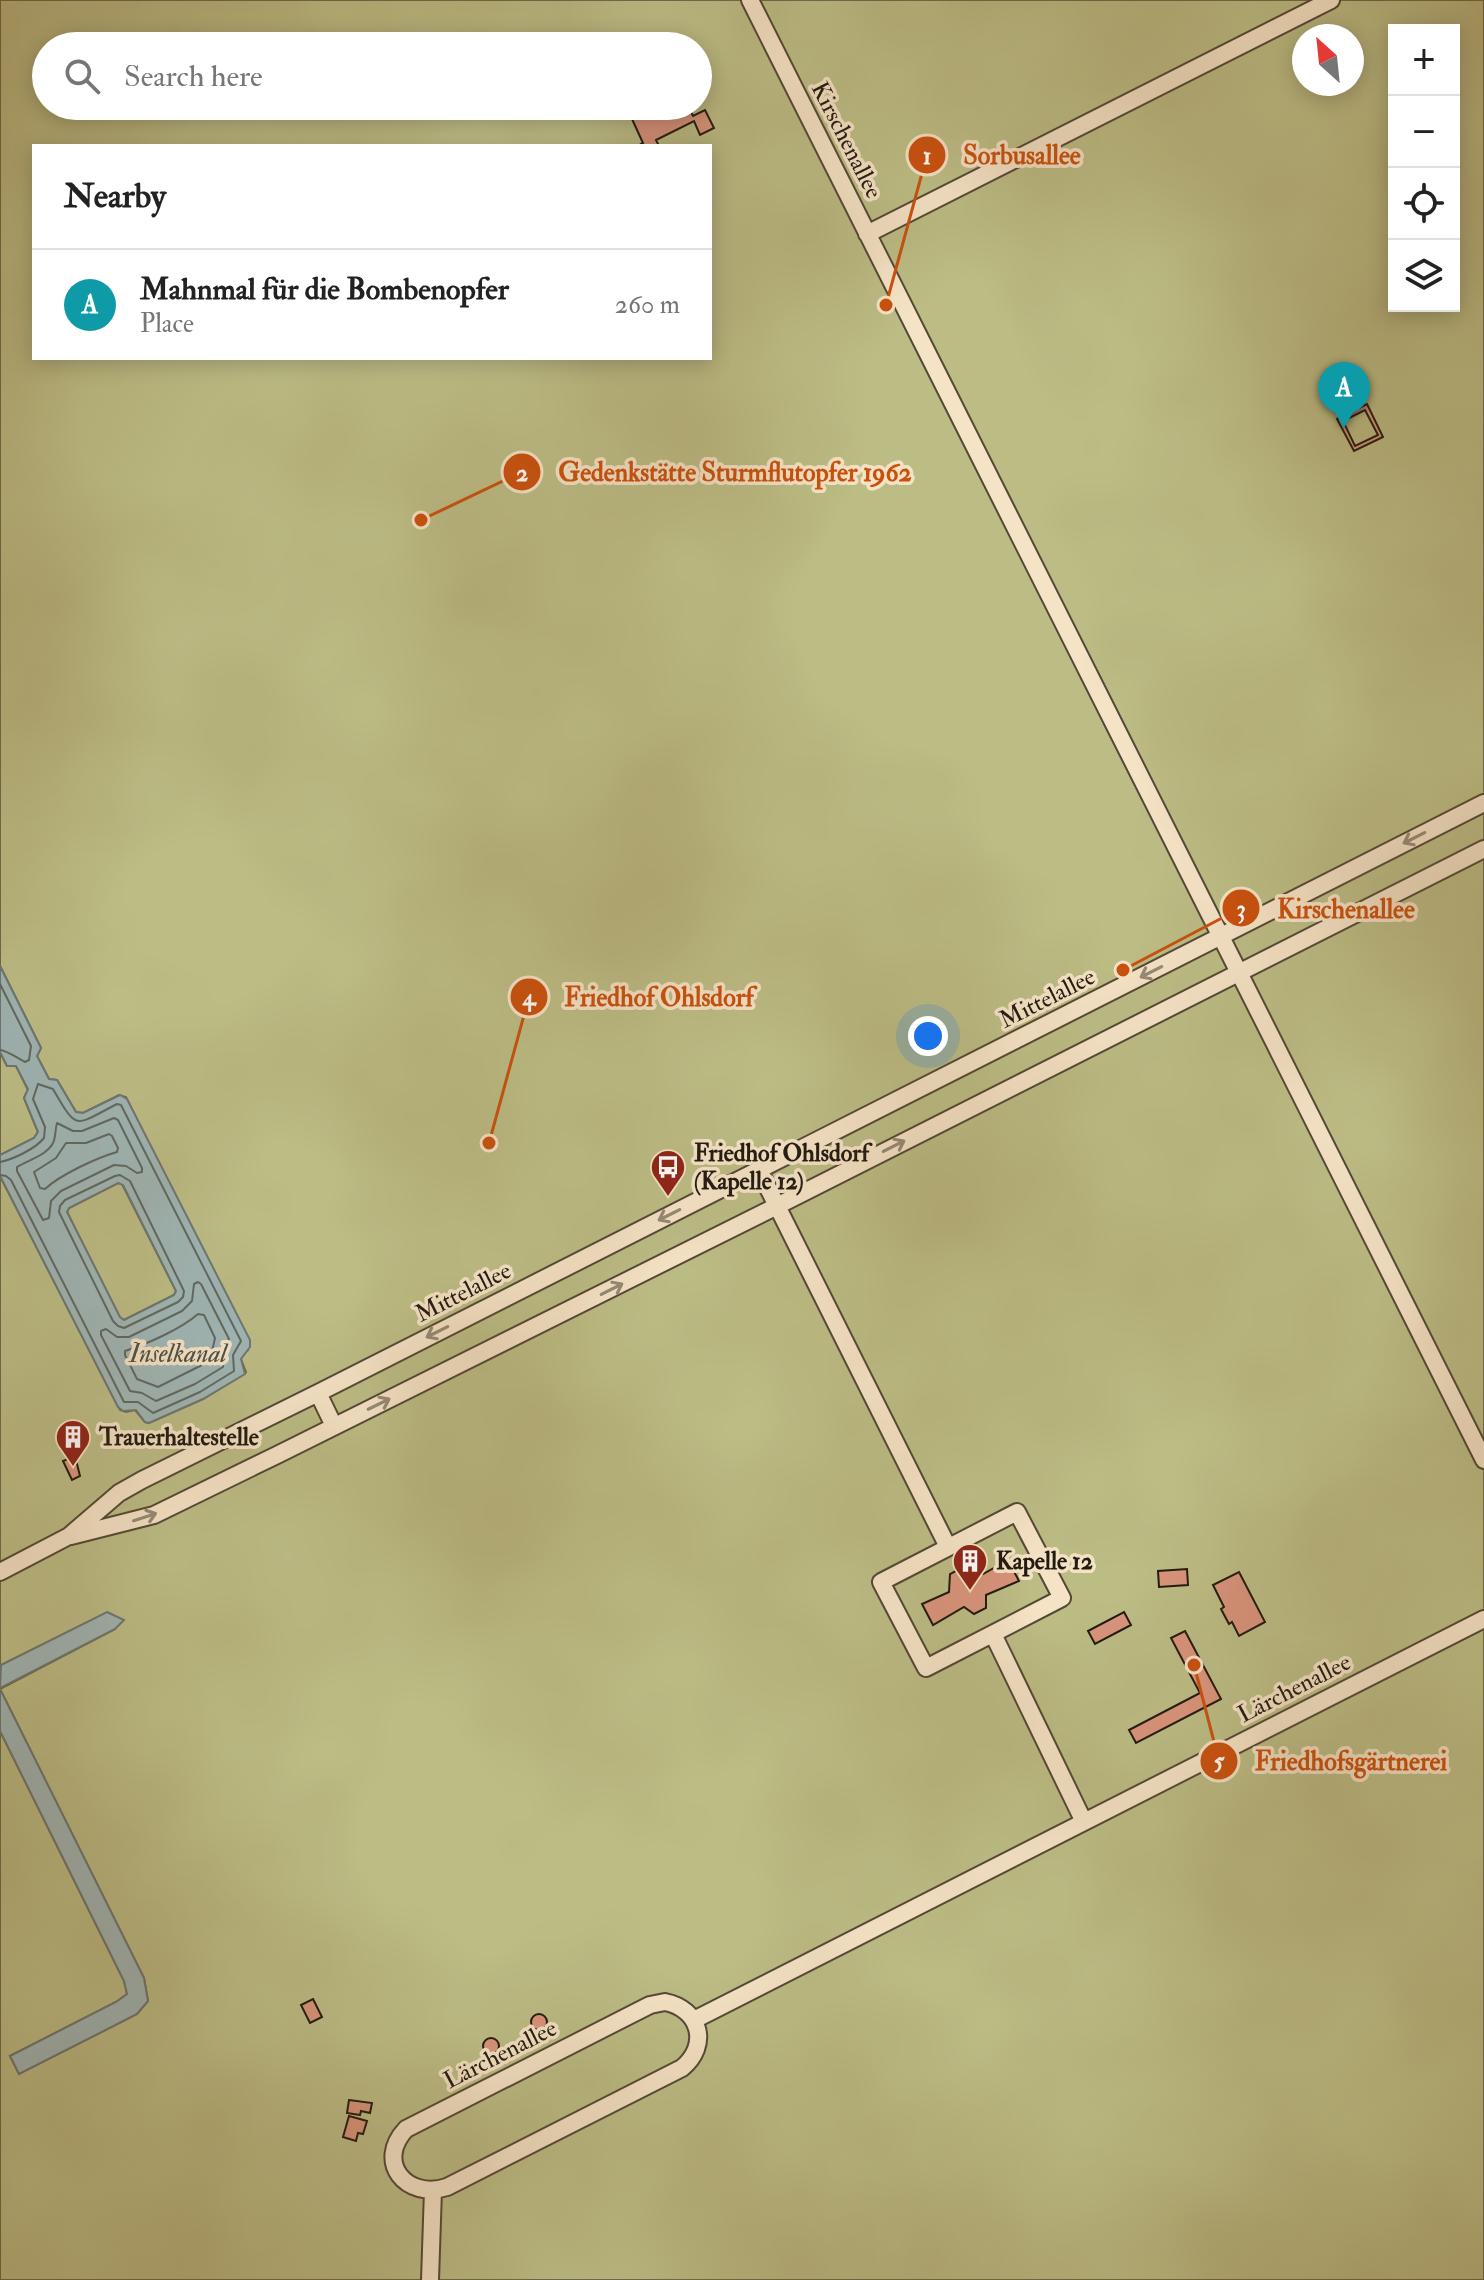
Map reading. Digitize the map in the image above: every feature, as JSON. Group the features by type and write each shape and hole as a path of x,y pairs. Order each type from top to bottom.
{"street":[{"name":"Kirschenallee","path":"750,0 1484,1460"},
{"path":"867,234 1331,0"},
{"name":"Mittelallee","path":"0,1572 69,1536 119,1493 142,1480 1484,803"},
{"name":"Mittelallee","path":"69,1536 154,1515 1484,849"},
{"path":"759,1170 948,1547"},
{"path":"318,1393 334,1426"},
{"path":"1017,1512 1062,1598 926,1668 881,1582 948,1547 1017,1512"},
{"name":"Lärchenallee","path":"433,2190 411,2186 395,2165 396,2143 406,2129 650,2005 675,2004 694,2020 1484,1619"},
{"path":"993,1634 1084,1822"},
{"path":"430,2280 433,2190 447,2187 682,2068 697,2047 698,2031 694,2020"}],"green space":[{"path":"0,0 1484,0 1484,2280 0,2280 0,1731 124,1981 127,1994 10,2056 19,2074 137,2014 148,2001 144,1978 0,1689 115,1629 107,1613 0,1666 0,1176 120,1410 135,1410 149,1423 203,1399 246,1372 241,1359 248,1350 126,1097 119,1095 83,1113 76,1112 57,1080 49,1079 37,1056 41,1048 0,966"},
{"path":"0,1052 7,1066 16,1066 28,1090 24,1098 38,1132 34,1138 0,1155"},
{"path":"118,1183 122,1184 176,1291 174,1295 124,1320 120,1318 67,1212 69,1208"}],"water":[{"name":"Inselkanal","path":"0,966 41,1048 37,1056 49,1079 57,1080 76,1112 83,1113 120,1095 127,1099 250,1340 250,1347 241,1359 245,1374 203,1399 149,1423 136,1410 123,1411 118,1407 0,1176 0,1155 34,1138 38,1132 24,1098 28,1089 16,1066 7,1066 0,1052","holes":["118,1183 123,1185 176,1291 174,1295 124,1320 67,1212 69,1208"]},
{"path":"107,1612 124,1620 115,1629 0,1688 1,1665"},
{"path":"0,1689 144,1978 148,2001 137,2014 19,2074 10,2056 127,1994 124,1981 0,1731"}],"building":[{"path":"632,120 710,120 714,128 700,135 694,121 656,140 658,144 643,143"},
{"path":"1367,404 1383,437 1354,451 1337,419","holes":["1365,410 1378,435 1355,446 1343,421"]},
{"name":"Trauerhaltestelle","path":"75,1456 80,1476 72,1480 63,1461"},
{"name":"Kapelle 12","path":"1008,1560 1019,1581 986,1595 986,1608 974,1614 964,1607 933,1625 922,1604 949,1592 950,1574 969,1564 983,1574"},
{"path":"1187,1569 1188,1585 1159,1587 1158,1571"},
{"path":"1239,1572 1265,1622 1239,1636 1221,1609 1224,1607 1213,1585"},
{"path":"1124,1612 1131,1625 1095,1644 1088,1631"},
{"path":"1185,1631 1221,1699 1136,1743 1129,1730 1200,1693 1171,1638"},
{"path":"313,1999 322,2017 310,2023 301,2005"},
{"path":"539,2014 547,2022 539,2030 531,2022"},
{"path":"491,2038 499,2046 491,2054 483,2046"},
{"path":"349,2100 372,2103 370,2113 347,2113"},
{"path":"349,2116 367,2121 363,2134 358,2133 356,2141 343,2137"}],"place":[{"name":"Sorbusallee","path":"886,305"},
{"name":"Mahnmal für die Bombenopfer","path":"1344,428"},
{"name":"Gedenkstätte Sturmflutopfer 1962","path":"421,520"},
{"name":"Kirschenallee","path":"1123,970"},
{"name":"Friedhof Ohlsdorf","path":"489,1143"},
{"name":"Friedhof Ohlsdorf (Kapelle 12)","path":"668,1198"},
{"name":"Trauerhaltestelle","path":"73,1468"},
{"name":"Kapelle 12","path":"970,1592"},
{"name":"Friedhofsgärtnerei","path":"1194,1665"}]}
